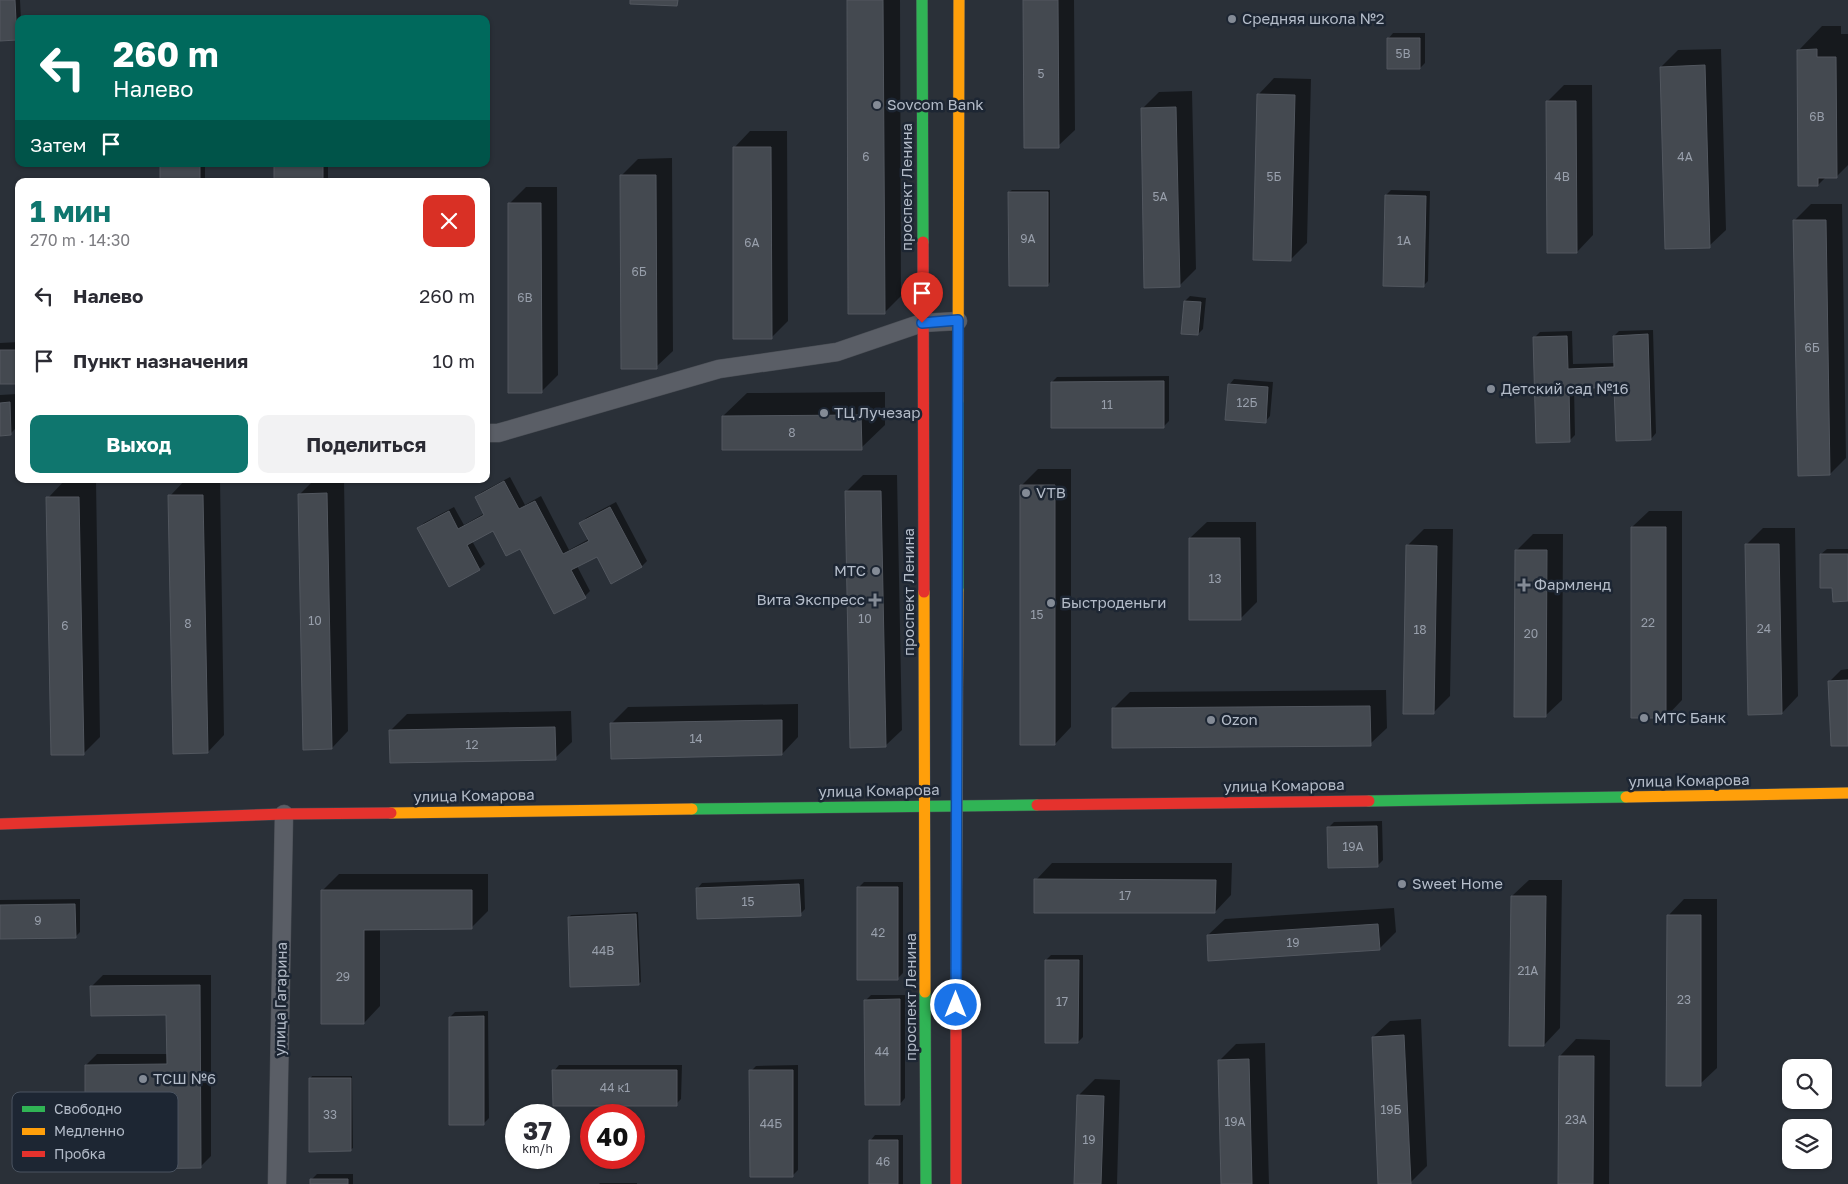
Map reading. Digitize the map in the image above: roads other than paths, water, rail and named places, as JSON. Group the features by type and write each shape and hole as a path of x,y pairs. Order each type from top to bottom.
{"street":[{"name":"проспект Ленина","path":"922,0 926,1184"},
{"path":"956,1184 959,0"},
{"path":"490,433 498,433 719,369 837,352 922,323 958,320"},
{"name":"улица Комарова","path":"0,824 284,814 1737,796 1848,793"},
{"name":"улица Гагарина","path":"277,1184 284,814"}],"place":[{"name":"Средняя школа №2","path":"1232,19"},
{"name":"Sovcom Bank","path":"877,105"},
{"name":"Детский сад №16","path":"1491,389"},
{"name":"ТЦ Лучезар","path":"824,413"},
{"name":"VTB","path":"1026,493"},
{"name":"МТС","path":"876,571"},
{"name":"Фармленд","path":"1524,585"},
{"name":"Вита Экспресс","path":"875,600"},
{"name":"Быстроденьги","path":"1051,603"},
{"name":"МТС Банк","path":"1644,718"},
{"name":"Ozon","path":"1211,720"},
{"name":"Sweet Home","path":"1402,884"},
{"name":"ТСШ №6","path":"143,1079"}]}
